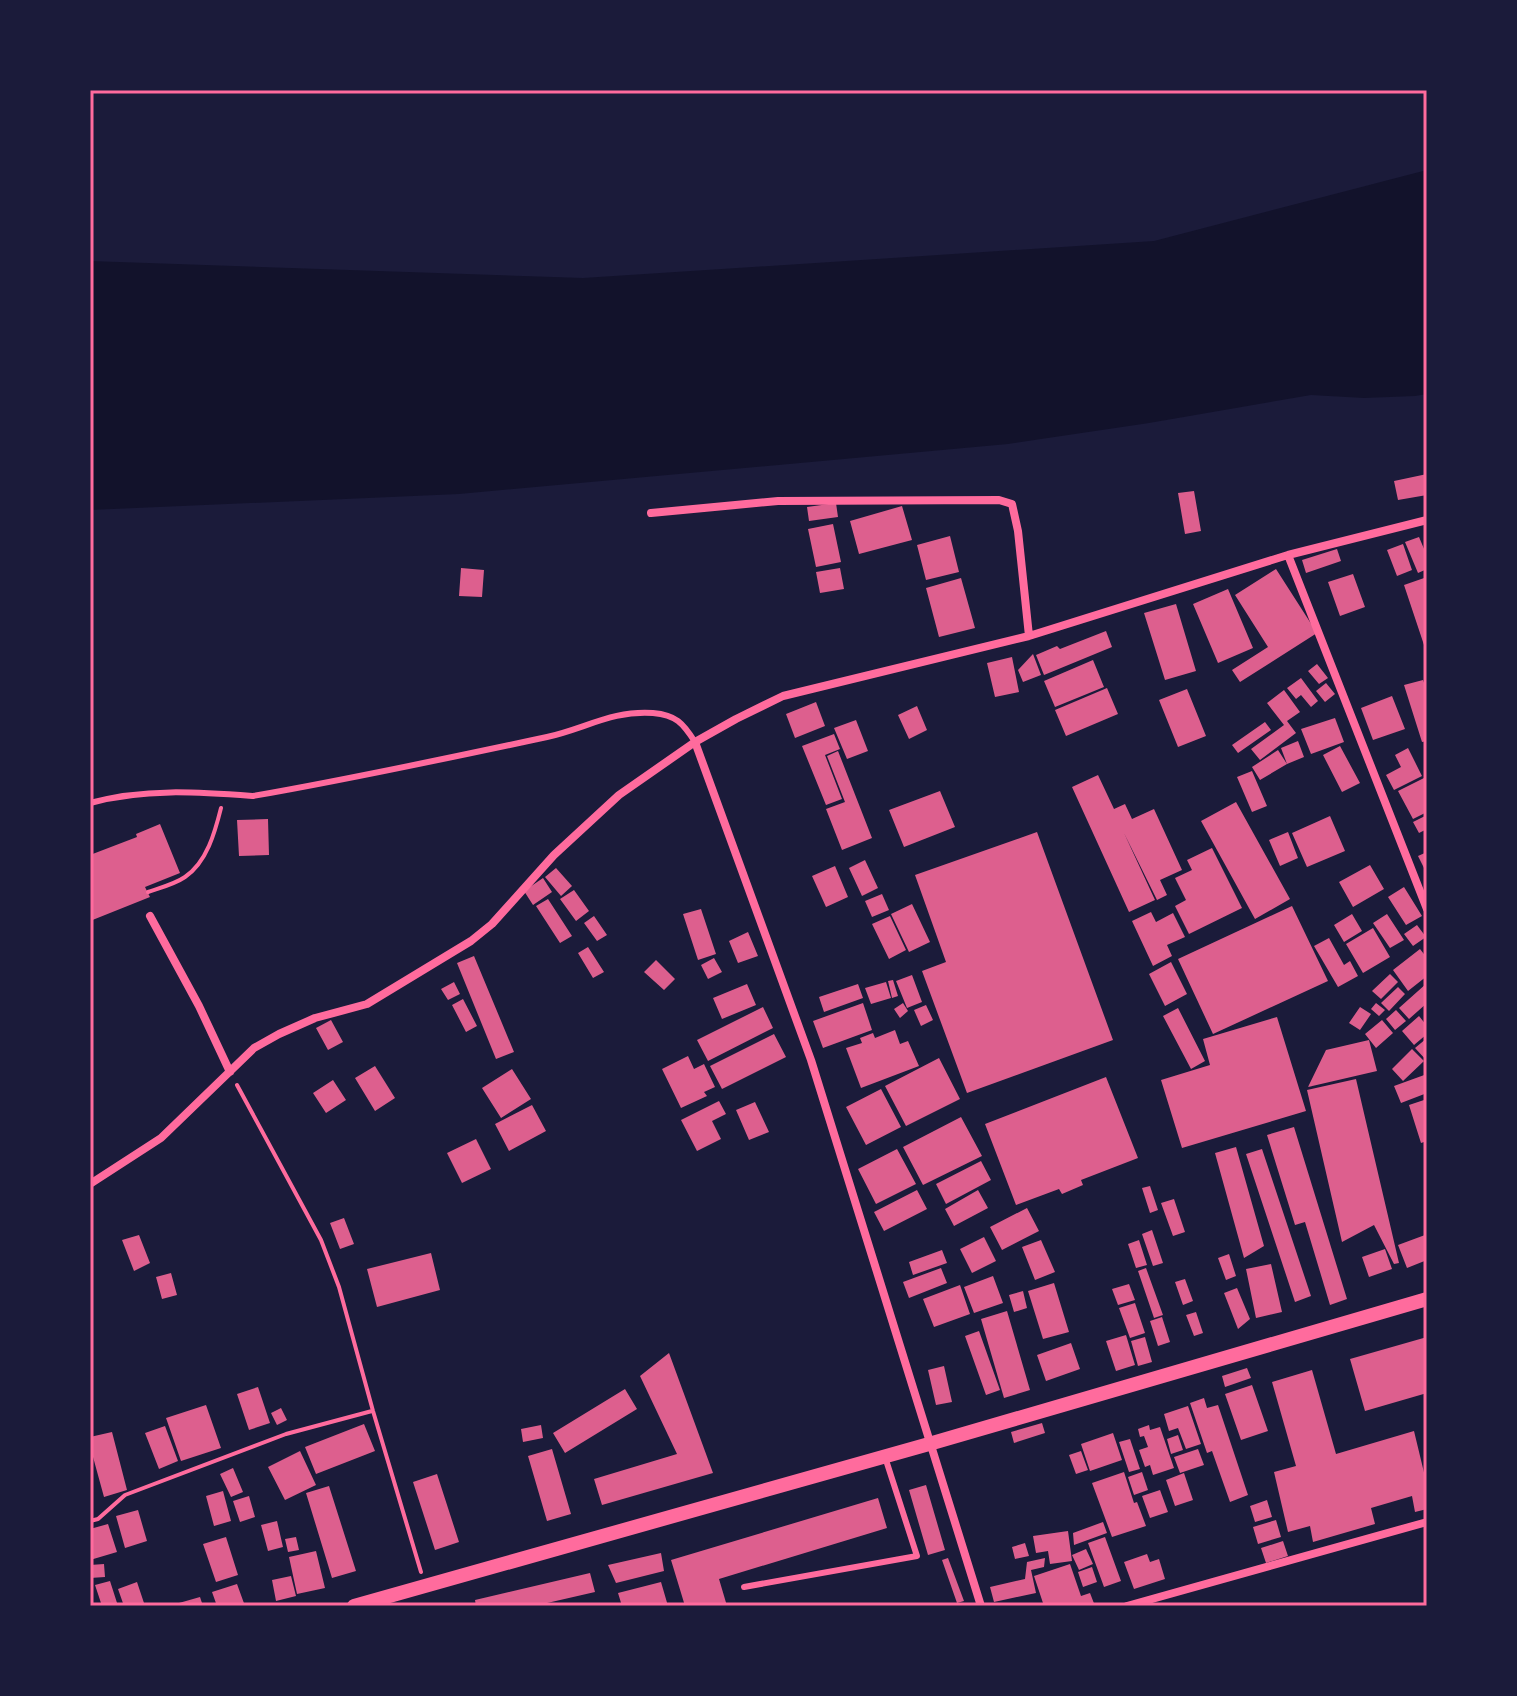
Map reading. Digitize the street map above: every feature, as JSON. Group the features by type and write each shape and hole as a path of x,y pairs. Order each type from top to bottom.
{"street":[{"path":"651,513 778,501 999,500 1012,504 1018,531 1029,636"},
{"path":"90,1184 161,1138 254,1048 315,1018 367,1004 471,941 492,924 554,855 619,795 695,742 736,719 783,696 1029,636 1288,555 1427,520"},
{"path":"1288,555 1427,909"},
{"path":"695,742 811,1060 981,1606"},
{"path":"150,916 199,1006 230,1072"},
{"path":"354,1606 374,1603 1427,1299"},
{"path":"1127,1606 1427,1522"}],"lane":[{"path":"90,803 164,792 253,796 559,734 609,716 651,713 674,716 695,742"},
{"path":"744,1587 917,1556 885,1456"}],"path":[{"path":"148,892 185,877 196,867 216,829 224,794"},
{"path":"230,1072 321,1240 339,1287 426,1586"},
{"path":"90,1521 98,1519 125,1495 286,1434 373,1411"}],"shaded area":[{"path":"1427,170 1427,394 1364,398 1311,395 1008,444 459,494 90,510 90,261 583,278 1154,241"}],"building":[{"path":"1427,474 1427,495 1398,500 1394,481"},
{"path":"1194,491 1201,531 1185,534 1178,493"},
{"path":"836,503 838,517 809,521 807,507"},
{"path":"902,506 912,540 859,554 850,521"},
{"path":"833,524 841,562 816,567 808,529"},
{"path":"950,536 959,572 926,580 917,545"},
{"path":"1419,537 1427,556 1427,569 1418,573 1405,542"},
{"path":"1403,544 1412,570 1397,576 1387,550"},
{"path":"1337,549 1341,561 1306,573 1302,560"},
{"path":"461,568 484,570 482,597 459,596"},
{"path":"840,568 844,589 820,593 816,572"},
{"path":"1276,569 1317,633 1240,682 1232,670 1268,647 1235,595"},
{"path":"1353,574 1365,607 1340,616 1328,582"},
{"path":"1427,577 1427,651 1426,651 1404,585"},
{"path":"961,578 975,628 939,637 926,588"},
{"path":"1228,589 1253,648 1218,663 1193,604"},
{"path":"1176,604 1196,671 1165,680 1144,613"},
{"path":"1106,631 1112,647 1044,675 1036,655"},
{"path":"1033,654 1041,675 1023,682 1018,670"},
{"path":"1012,657 1019,692 995,697 987,663"},
{"path":"1093,660 1104,687 1055,707 1044,681"},
{"path":"1317,664 1328,678 1319,684 1308,671"},
{"path":"1301,678 1318,701 1311,707 1301,695 1296,699 1287,688"},
{"path":"1423,680 1427,691 1427,741 1422,742 1404,685"},
{"path":"1326,683 1335,694 1325,702 1316,691"},
{"path":"1107,688 1118,714 1066,736 1055,710"},
{"path":"1187,689 1206,736 1178,747 1159,700"},
{"path":"1284,690 1300,712 1287,721 1296,733 1260,760 1251,749 1284,725 1267,703"},
{"path":"1392,696 1405,729 1373,740 1361,708"},
{"path":"816,702 825,726 795,738 786,714"},
{"path":"917,706 927,730 909,739 898,715"},
{"path":"1335,718 1344,742 1311,754 1301,729"},
{"path":"856,720 868,751 847,759 834,728"},
{"path":"1265,722 1271,730 1238,753 1232,745"},
{"path":"834,734 840,749 825,755 842,799 826,805 802,746"},
{"path":"1298,741 1304,757 1287,764 1281,748"},
{"path":"1340,746 1360,783 1342,792 1323,755"},
{"path":"1408,748 1422,776 1394,790 1386,775 1401,767 1395,755"},
{"path":"1278,750 1287,764 1260,780 1252,767"},
{"path":"838,751 872,838 842,850 826,809 845,802 827,756"},
{"path":"1252,771 1267,806 1252,812 1237,777"},
{"path":"1098,775 1114,809 1125,804 1132,819 1154,809 1182,870 1160,880 1167,895 1157,900 1124,833 1155,900 1129,912 1072,787"},
{"path":"1424,778 1427,783 1427,812 1413,819 1398,791"},
{"path":"940,791 955,827 904,847 889,810"},
{"path":"1236,802 1290,899 1255,919 1201,821"},
{"path":"1427,815 1427,829 1419,833 1413,822"},
{"path":"1330,816 1345,851 1307,867 1292,833"},
{"path":"268,819 269,855 239,856 237,820"},
{"path":"160,824 180,873 145,887 150,897 90,921 90,855 137,837 136,834"},
{"path":"1037,832 1113,1040 967,1093 922,971 946,962 915,875"},
{"path":"1288,832 1298,858 1280,866 1269,840"},
{"path":"1212,848 1242,908 1189,934 1175,906 1186,900 1175,878 1192,870 1187,860"},
{"path":"1427,852 1427,874 1418,856"},
{"path":"865,860 878,888 862,896 849,868"},
{"path":"1370,865 1384,889 1353,907 1339,882"},
{"path":"835,866 848,897 826,907 812,876"},
{"path":"556,868 572,886 561,896 545,877"},
{"path":"543,878 552,892 533,905 524,891"},
{"path":"1404,887 1422,916 1406,925 1388,897"},
{"path":"574,890 589,911 576,921 560,899"},
{"path":"882,894 889,910 872,917 865,901"},
{"path":"548,899 572,936 560,943 536,906"},
{"path":"912,904 930,942 909,952 891,914"},
{"path":"1292,906 1328,981 1213,1034 1178,959"},
{"path":"701,909 716,954 698,960 683,914"},
{"path":"1151,912 1156,922 1173,913 1185,937 1167,945 1172,956 1153,966 1132,921"},
{"path":"1352,914 1362,931 1344,942 1334,925"},
{"path":"1387,914 1404,940 1390,948 1373,923"},
{"path":"594,916 607,935 597,941 584,923"},
{"path":"890,916 906,950 889,959 872,924"},
{"path":"1417,925 1426,937 1413,946 1404,934"},
{"path":"1373,928 1390,957 1363,973 1346,944"},
{"path":"748,932 758,956 738,963 729,941"},
{"path":"1329,938 1344,965 1350,961 1358,976 1338,987 1314,946"},
{"path":"588,947 604,972 593,978 578,953"},
{"path":"1420,949 1427,958 1427,976 1408,991 1393,970"},
{"path":"474,956 514,1052 496,1059 457,963"},
{"path":"714,958 722,972 708,979 701,965"},
{"path":"656,960 675,979 664,990 644,972"},
{"path":"1171,962 1187,994 1165,1006 1149,974"},
{"path":"1390,974 1398,982 1381,999 1372,991"},
{"path":"912,975 922,1002 907,1008 896,981"},
{"path":"893,980 898,996 892,998 888,981"},
{"path":"454,982 460,994 448,1000 441,989"},
{"path":"886,982 891,998 871,1004 865,988"},
{"path":"1427,983 1427,1003 1409,1019 1399,1008"},
{"path":"747,984 756,1005 722,1019 713,998"},
{"path":"858,984 863,998 824,1012 819,997"},
{"path":"1398,987 1405,994 1389,1011 1381,1003"},
{"path":"463,999 477,1026 466,1032 452,1005"},
{"path":"863,1003 872,1030 823,1048 813,1021"},
{"path":"903,1003 908,1011 900,1018 894,1009"},
{"path":"1376,1003 1385,1010 1379,1016 1371,1009"},
{"path":"926,1005 933,1020 921,1026 914,1010"},
{"path":"763,1007 773,1028 708,1061 697,1040"},
{"path":"1360,1007 1371,1014 1360,1030 1349,1023"},
{"path":"1178,1008 1205,1061 1191,1069 1163,1016"},
{"path":"1396,1010 1406,1021 1395,1030 1386,1019"},
{"path":"1419,1016 1427,1026 1427,1034 1414,1045 1402,1031"},
{"path":"1277,1017 1306,1111 1182,1148 1161,1080 1210,1065 1203,1039"},
{"path":"331,1020 343,1042 328,1050 316,1028"},
{"path":"1382,1020 1393,1033 1376,1048 1365,1034"},
{"path":"895,1030 900,1044 908,1041 919,1066 861,1088 846,1048 862,1043 860,1038 873,1033 875,1038"},
{"path":"774,1034 786,1057 722,1089 710,1066"},
{"path":"1427,1038 1427,1061 1415,1048"},
{"path":"1369,1040 1377,1071 1308,1087 1326,1050"},
{"path":"1412,1049 1424,1061 1403,1081 1392,1069"},
{"path":"688,1056 694,1069 704,1064 715,1087 704,1092 707,1096 681,1108 662,1069"},
{"path":"939,1058 960,1099 906,1126 885,1086"},
{"path":"375,1066 395,1098 375,1111 355,1078"},
{"path":"512,1069 531,1099 501,1118 482,1088"},
{"path":"1427,1074 1427,1093 1401,1103 1394,1086"},
{"path":"1106,1077 1138,1158 1081,1180 1083,1185 1062,1194 1059,1189 1016,1205 985,1124"},
{"path":"1356,1079 1399,1263 1394,1264 1374,1225 1342,1242 1307,1090"},
{"path":"333,1080 346,1100 326,1113 313,1093"},
{"path":"881,1089 901,1127 866,1145 846,1107"},
{"path":"1427,1099 1427,1141 1421,1143 1409,1105"},
{"path":"719,1101 726,1114 712,1121 721,1139 697,1151 681,1120"},
{"path":"755,1102 769,1132 749,1140 736,1110"},
{"path":"532,1105 546,1131 509,1151 495,1124"},
{"path":"961,1117 982,1156 923,1185 903,1147"},
{"path":"1294,1127 1347,1299 1330,1305 1305,1222 1295,1225 1267,1135"},
{"path":"476,1139 491,1169 462,1183 447,1153"},
{"path":"1236,1147 1264,1246 1244,1258 1215,1153"},
{"path":"897,1149 916,1184 876,1204 858,1169"},
{"path":"1262,1149 1311,1296 1295,1302 1246,1154"},
{"path":"981,1161 991,1180 946,1204 936,1184"},
{"path":"1150,1186 1158,1210 1150,1213 1142,1188"},
{"path":"917,1190 927,1209 884,1231 874,1212"},
{"path":"978,1190 988,1208 954,1226 945,1209"},
{"path":"1174,1199 1185,1232 1173,1236 1161,1203"},
{"path":"1027,1208 1039,1231 1002,1250 990,1227"},
{"path":"344,1218 354,1244 340,1249 330,1223"},
{"path":"1152,1230 1163,1263 1153,1266 1142,1234"},
{"path":"139,1235 150,1263 134,1271 122,1240"},
{"path":"1425,1235 1427,1260 1407,1268 1398,1245"},
{"path":"984,1237 996,1261 972,1273 960,1249"},
{"path":"1041,1240 1055,1272 1035,1280 1022,1247"},
{"path":"1139,1240 1147,1265 1136,1268 1128,1244"},
{"path":"1385,1249 1392,1269 1369,1277 1362,1257"},
{"path":"942,1250 947,1263 913,1275 909,1262"},
{"path":"431,1253 440,1290 377,1307 367,1269"},
{"path":"1229,1254 1236,1276 1226,1280 1218,1258"},
{"path":"1271,1264 1282,1312 1256,1318 1246,1269"},
{"path":"941,1268 947,1283 909,1298 903,1282"},
{"path":"1146,1268 1163,1315 1154,1318 1138,1271"},
{"path":"171,1273 177,1295 162,1299 156,1277"},
{"path":"993,1276 1003,1303 974,1313 964,1287"},
{"path":"1185,1279 1193,1301 1183,1305 1175,1282"},
{"path":"1054,1283 1069,1332 1043,1339 1028,1291"},
{"path":"1129,1284 1135,1300 1118,1305 1112,1289"},
{"path":"960,1285 970,1314 934,1327 923,1299"},
{"path":"1237,1288 1250,1319 1238,1329 1224,1293"},
{"path":"1023,1291 1027,1308 1014,1312 1009,1295"},
{"path":"1135,1303 1145,1333 1130,1338 1119,1308"},
{"path":"1007,1311 1030,1390 1004,1398 981,1319"},
{"path":"1196,1312 1203,1333 1194,1336 1186,1315"},
{"path":"1162,1317 1170,1342 1158,1346 1150,1321"},
{"path":"979,1331 1000,1390 986,1395 965,1336"},
{"path":"1126,1335 1135,1365 1116,1371 1106,1341"},
{"path":"1145,1337 1152,1362 1138,1366 1131,1341"},
{"path":"1427,1337 1427,1393 1365,1411 1350,1359"},
{"path":"1071,1343 1080,1369 1046,1381 1037,1355"},
{"path":"669,1353 713,1473 602,1505 594,1479 677,1454 640,1376"},
{"path":"944,1366 952,1402 936,1405 928,1370"},
{"path":"1247,1368 1251,1378 1225,1387 1222,1376"},
{"path":"1312,1370 1336,1454 1414,1431 1427,1485 1427,1509 1415,1512 1412,1496 1371,1508 1375,1524 1313,1542 1310,1526 1288,1532 1274,1472 1296,1466 1272,1382"},
{"path":"1252,1385 1268,1431 1241,1440 1225,1394"},
{"path":"258,1387 270,1423 249,1430 237,1394"},
{"path":"625,1389 637,1409 565,1453 553,1433"},
{"path":"1204,1398 1207,1408 1218,1405 1248,1495 1230,1502 1212,1451 1207,1453 1190,1403"},
{"path":"206,1405 221,1448 181,1461 166,1418"},
{"path":"1188,1406 1201,1444 1186,1449 1178,1428 1169,1431 1164,1414"},
{"path":"281,1408 287,1420 277,1425 271,1413"},
{"path":"1042,1423 1045,1433 1014,1443 1011,1432"},
{"path":"364,1424 375,1451 316,1474 305,1447"},
{"path":"541,1425 543,1438 523,1442 521,1429"},
{"path":"1149,1425 1150,1430 1160,1427 1174,1468 1153,1475 1150,1465 1145,1467 1139,1450 1148,1447 1138,1429"},
{"path":"165,1426 178,1461 159,1469 145,1433"},
{"path":"112,1432 127,1490 104,1497 90,1437"},
{"path":"1113,1433 1122,1460 1090,1471 1081,1444"},
{"path":"1178,1435 1183,1450 1171,1454 1167,1439"},
{"path":"1130,1439 1140,1469 1129,1472 1119,1442"},
{"path":"552,1449 571,1514 547,1521 528,1456"},
{"path":"1198,1449 1204,1465 1180,1473 1174,1457"},
{"path":"300,1451 316,1485 285,1500 268,1467"},
{"path":"1081,1451 1088,1470 1076,1474 1069,1455"},
{"path":"233,1468 243,1492 231,1497 220,1474"},
{"path":"1124,1472 1134,1503 1137,1502 1146,1526 1112,1537 1092,1483"},
{"path":"1142,1472 1148,1490 1134,1495 1128,1477"},
{"path":"1184,1473 1193,1500 1175,1506 1166,1480"},
{"path":"437,1474 459,1542 435,1550 413,1482"},
{"path":"926,1485 945,1550 928,1555 909,1490"},
{"path":"329,1486 356,1571 332,1578 306,1493"},
{"path":"1160,1490 1168,1512 1150,1518 1142,1496"},
{"path":"223,1491 231,1521 214,1526 206,1496"},
{"path":"249,1496 255,1517 240,1522 233,1501"},
{"path":"878,1498 887,1528 719,1579 727,1606 685,1606 671,1560"},
{"path":"1267,1500 1272,1517 1255,1522 1250,1506"},
{"path":"138,1510 147,1541 125,1548 116,1516"},
{"path":"1276,1520 1281,1537 1258,1544 1253,1527"},
{"path":"277,1521 283,1547 268,1551 261,1525"},
{"path":"1103,1522 1107,1533 1074,1545 1073,1533"},
{"path":"108,1524 117,1552 90,1560 90,1529"},
{"path":"1068,1531 1072,1561 1050,1564 1048,1551 1036,1553 1033,1536"},
{"path":"226,1537 238,1575 216,1582 203,1544"},
{"path":"296,1537 299,1550 288,1552 285,1539"},
{"path":"1105,1537 1121,1581 1104,1587 1088,1543"},
{"path":"1283,1541 1288,1556 1266,1563 1261,1548"},
{"path":"1025,1543 1029,1556 1015,1559 1012,1547"},
{"path":"1086,1549 1093,1564 1079,1570 1072,1555"},
{"path":"316,1551 325,1588 297,1594 289,1557"},
{"path":"661,1553 664,1571 616,1583 608,1565"},
{"path":"1147,1554 1150,1562 1159,1559 1165,1579 1134,1589 1124,1562"},
{"path":"948,1558 964,1601 957,1603 942,1560"},
{"path":"1045,1558 1044,1567 1031,1570 1036,1593 994,1602 990,1587 1025,1579 1027,1562"},
{"path":"104,1564 105,1577 90,1578 90,1565"},
{"path":"1070,1564 1081,1596 1090,1593 1095,1606 1044,1606 1034,1576"},
{"path":"1092,1567 1097,1582 1083,1587 1078,1572"},
{"path":"590,1573 595,1592 534,1606 476,1606 475,1600"},
{"path":"291,1576 296,1596 276,1601 272,1580"},
{"path":"110,1581 118,1606 102,1606 95,1585"},
{"path":"137,1582 145,1606 124,1606 118,1589"},
{"path":"661,1582 668,1606 622,1606 618,1593"},
{"path":"237,1584 245,1606 217,1606 212,1592"},
{"path":"200,1597 203,1606 172,1606 172,1605"}]}
